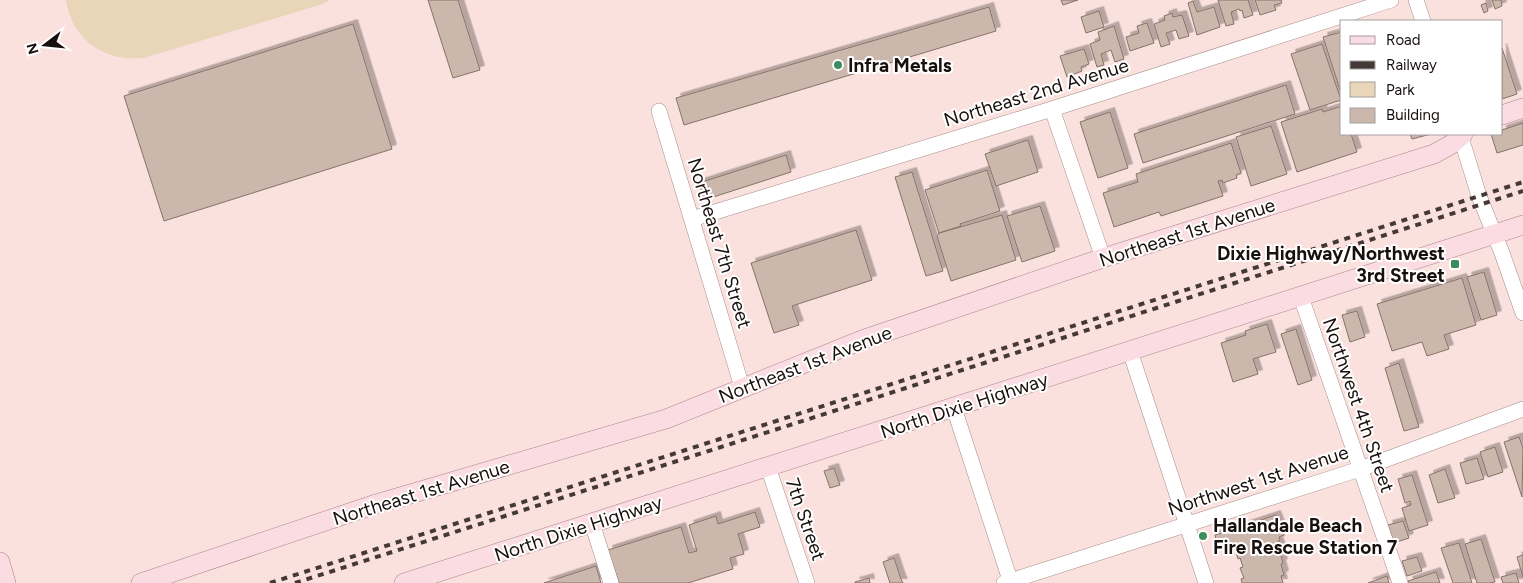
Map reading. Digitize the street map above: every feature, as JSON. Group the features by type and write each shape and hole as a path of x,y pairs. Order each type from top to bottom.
{"main road":[{"path":"1503,115 1523,108"},
{"name":"Northeast 1st Avenue","path":"141,583 376,504 666,419 862,340 1103,258 1434,154 1452,144 1461,135"},
{"name":"North Dixie Highway","path":"409,582 1523,225"},
{"path":"0,562 6,583"}],"street":[{"name":"Northeast 2nd Avenue","path":"692,219 1052,109 1391,0"},
{"path":"1416,0 1423,20"},
{"path":"1052,109 1103,258"},
{"name":"Northeast 7th Street","path":"659,111 742,387"},
{"path":"1461,135 1479,196 1523,313"},
{"name":"Northwest 4th Street","path":"1301,297 1400,583"},
{"path":"1130,351 1206,583"},
{"path":"954,408 1008,582"},
{"name":"Northwest 1st Avenue","path":"1008,582 1360,469 1523,409"},
{"name":"7th Street","path":"768,467 807,583"},
{"path":"592,523 611,583"}],"green space":[{"path":"66,0 330,0 323,4 144,58 129,58 103,52 92,46 75,26 69,14"}],"building":[{"path":"428,0 458,0 480,70 453,78"},
{"path":"1061,0 1078,0 1063,5"},
{"path":"1218,0 1248,0 1253,15 1244,18 1242,10 1240,11 1239,9 1231,12 1234,24 1226,26"},
{"path":"1255,0 1281,0 1282,3 1274,5 1276,10 1260,15"},
{"path":"1492,0 1501,0 1502,6 1495,9"},
{"path":"1193,1 1197,12 1214,7 1220,27 1197,35 1188,3"},
{"path":"1486,3 1488,11 1484,13 1481,5"},
{"name":"Infra Metals","path":"989,7 996,31 684,125 676,98"},
{"path":"1099,11 1104,27 1086,33 1081,17"},
{"path":"1172,13 1173,17 1182,15 1189,36 1179,39 1176,30 1166,33 1170,44 1161,47 1154,24 1165,20 1164,16"},
{"path":"1147,23 1154,43 1130,51 1126,37 1139,33 1137,26"},
{"path":"353,24 392,149 164,221 124,96"},
{"path":"1114,26 1124,59 1115,62 1111,50 1101,54 1104,65 1097,67 1090,44 1100,40 1098,32"},
{"path":"1340,33 1340,90 1323,37"},
{"path":"1322,44 1340,100 1310,110 1291,54"},
{"path":"1084,49 1089,64 1081,67 1082,71 1067,77 1060,56"},
{"path":"1503,51 1517,94 1503,99"},
{"path":"1286,85 1295,114 1143,163 1134,134"},
{"path":"1340,107 1340,135 1351,135 1357,152 1297,172 1281,122 1322,109 1323,112"},
{"path":"1110,112 1128,168 1098,178 1080,122"},
{"path":"1523,123 1523,145 1497,153 1491,135 1503,135 1503,130"},
{"path":"1271,126 1287,174 1251,186 1236,137"},
{"path":"1410,135 1427,135 1412,139"},
{"path":"1028,140 1038,172 996,186 985,154"},
{"path":"1231,143 1241,173 1236,175 1237,178 1223,183 1222,180 1218,181 1223,196 1161,216 1159,212 1114,227 1103,193 1138,182 1136,174"},
{"path":"786,155 791,172 704,200 699,183"},
{"path":"987,170 1000,211 939,233 925,190"},
{"path":"912,172 943,271 926,276 895,177"},
{"path":"1040,206 1055,251 1022,262 1007,216"},
{"path":"1002,215 1016,260 951,281 937,236 939,233"},
{"path":"856,230 872,280 792,306 799,325 774,333 751,263"},
{"path":"1484,272 1497,315 1481,320 1467,277"},
{"path":"1462,278 1476,325 1444,335 1449,349 1427,356 1422,342 1392,351 1377,304"},
{"path":"1357,311 1365,337 1350,342 1342,315"},
{"path":"1267,324 1276,352 1253,359 1258,374 1233,382 1221,343 1246,335 1245,331"},
{"path":"1296,329 1312,380 1298,385 1281,334"},
{"path":"1399,363 1419,427 1404,431 1385,368"},
{"path":"1519,437 1523,448 1522,497 1504,442"},
{"path":"1495,447 1503,472 1488,477 1480,452"},
{"path":"1477,458 1484,479 1466,484 1460,463"},
{"path":"834,468 840,485 830,488 824,471"},
{"path":"1445,469 1455,498 1438,503 1429,475"},
{"path":"1412,475 1428,525 1409,531 1402,508 1411,505 1410,501 1405,503 1398,479"},
{"path":"755,512 760,527 738,534 744,554 730,558 733,569 688,583 619,583 608,550 681,527 689,553 697,551 689,525 716,516 718,524"},
{"path":"1276,515 1284,535 1279,537 1280,540 1278,541 1282,551 1280,552 1283,563 1281,564 1284,575 1281,576 1283,583 1242,583 1241,579 1244,578 1240,568 1243,567 1240,558 1238,559 1233,542 1218,548 1215,535"},
{"path":"1403,521 1409,538 1394,543 1388,525"},
{"path":"1481,539 1495,582 1477,583 1465,544"},
{"path":"1459,543 1472,583 1453,583 1441,548"},
{"path":"1523,555 1523,577 1517,557"},
{"path":"1417,557 1422,571 1407,576 1402,561"},
{"path":"894,558 903,583 890,583 883,562"},
{"path":"596,566 601,583 544,583"},
{"path":"1436,572 1440,583 1409,583 1408,581"},
{"path":"1516,573 1519,583 1503,583 1501,577"},
{"path":"1387,576 1389,583 1368,583"},
{"path":"869,578 870,583 855,583 855,582"}],"railway":[{"path":"270,583 1523,182"},
{"path":"295,583 1523,191"}],"place":[{"name":"Infra Metals","path":"838,65"},
{"name":"Dixie Highway/Northwest 3rd Street","path":"1455,264"},
{"name":"Hallandale Beach Fire Rescue Station 7","path":"1203,536"}]}
